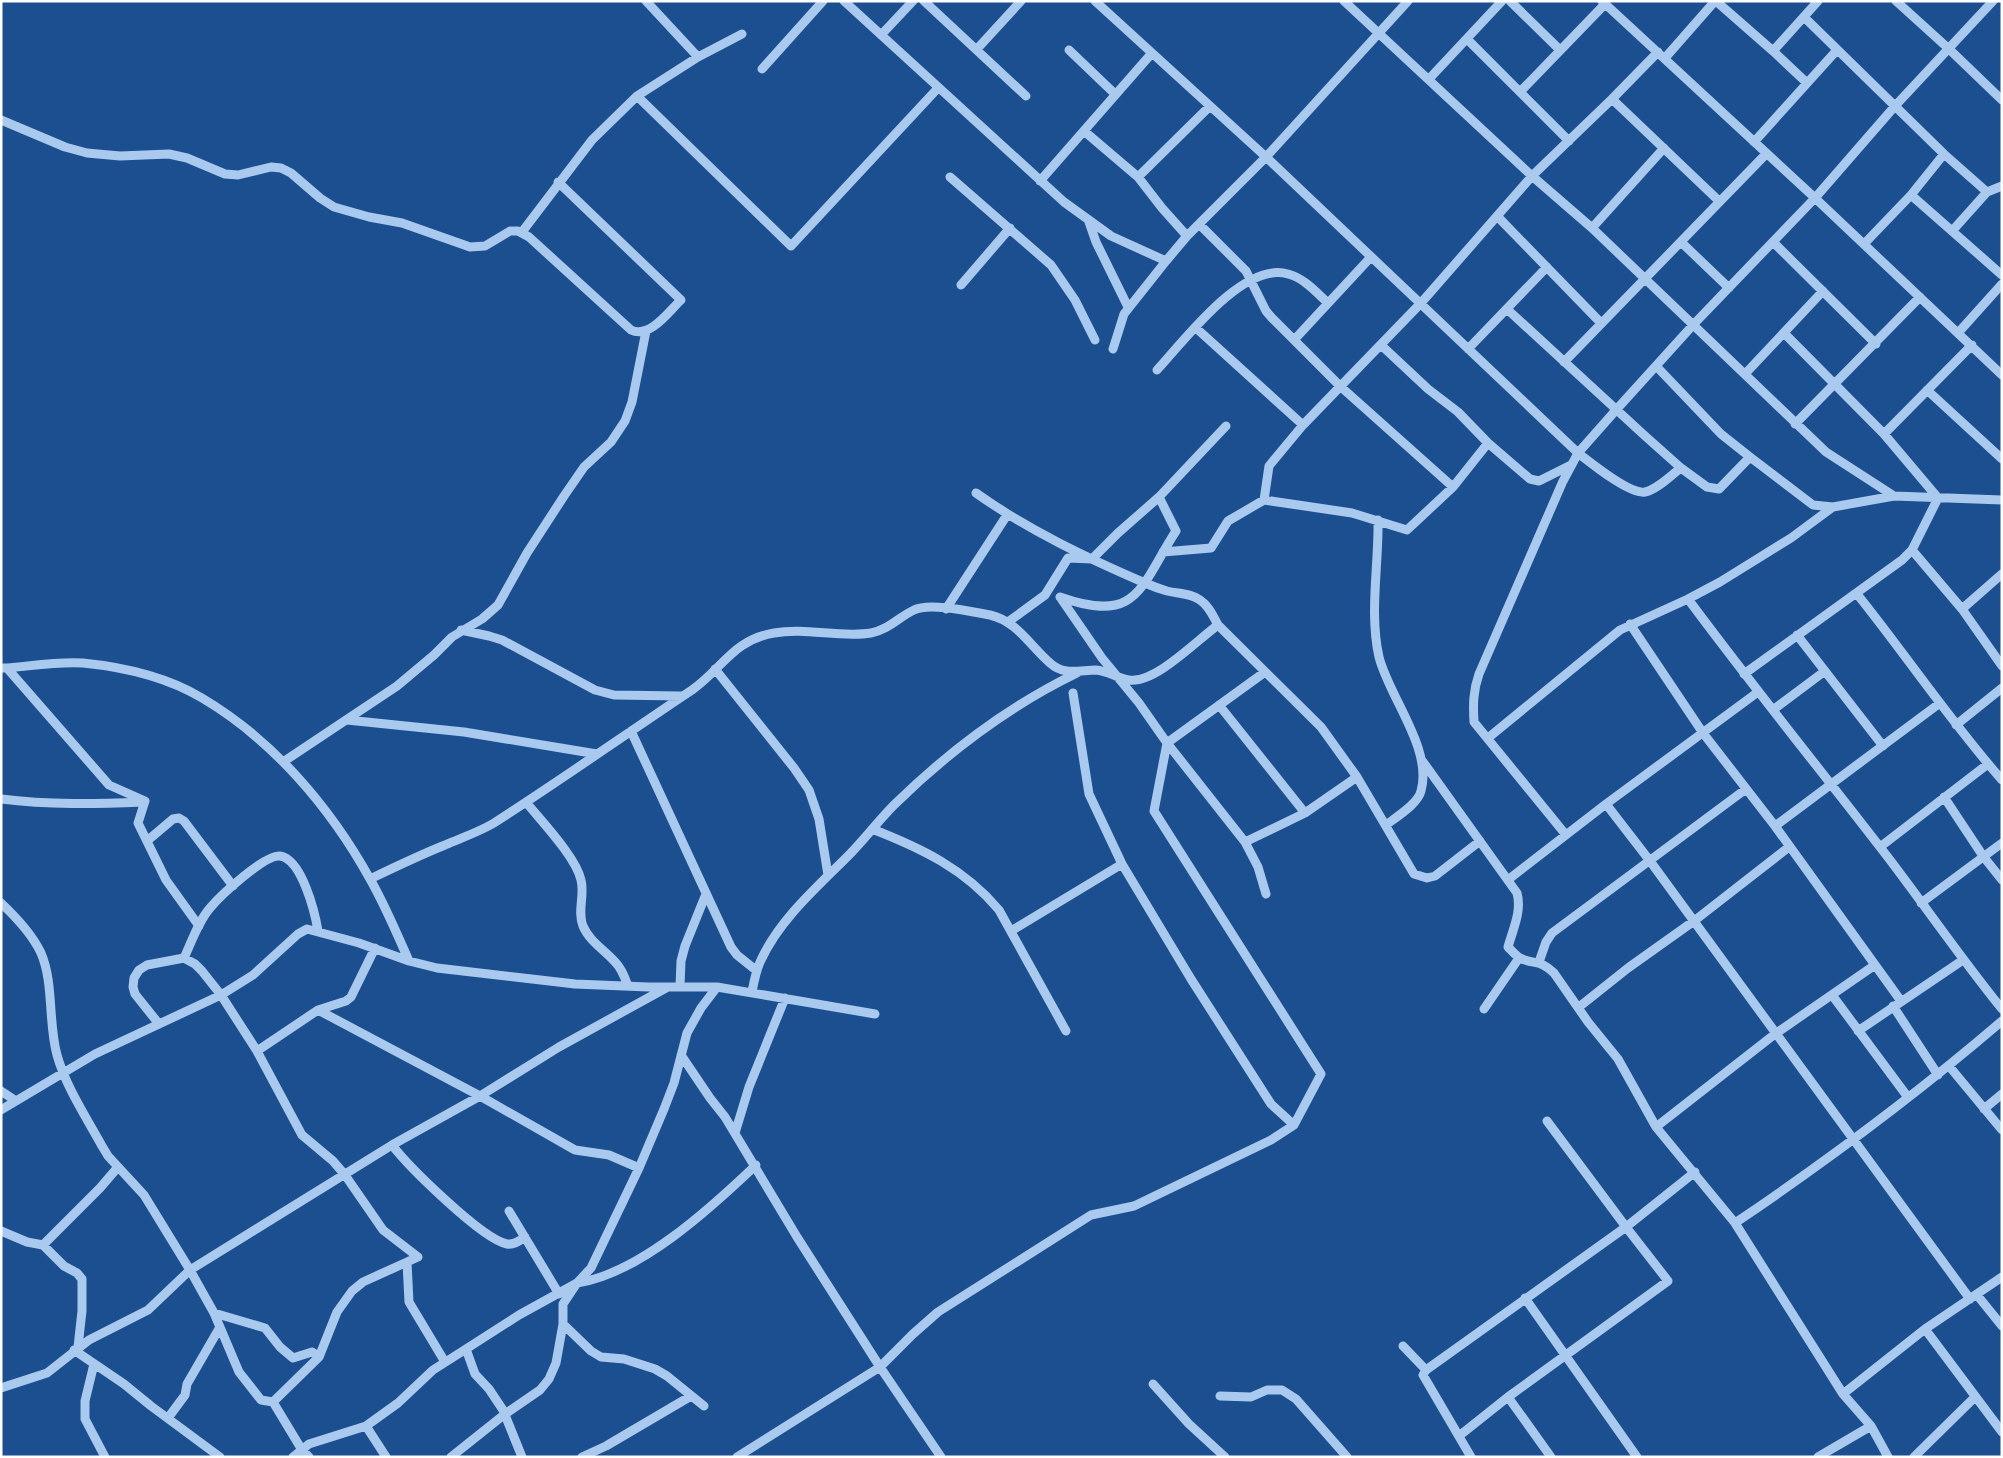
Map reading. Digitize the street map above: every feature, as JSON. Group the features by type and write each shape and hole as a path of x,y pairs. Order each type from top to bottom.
{"street":[{"path":"646,1 698,57"},
{"path":"762,69 823,1"},
{"path":"844,1 1040,182 1089,222 1111,236 1166,261"},
{"path":"881,35 913,1"},
{"path":"924,1 1026,96"},
{"path":"1095,1 1266,157 1578,453 1625,486 1643,492 1652,489 1681,468"},
{"path":"1344,1 1430,79 1532,176 1592,228 1795,424 1838,461 1894,496"},
{"path":"1114,349 1118,328 1128,307 1187,236 1266,157 1408,1"},
{"path":"1430,79 1502,1"},
{"path":"1510,1 1560,49"},
{"path":"1264,500 1270,466 1303,426 1382,345 1532,176 1612,99 1662,55 1716,1 1807,83"},
{"path":"1773,51 1818,1"},
{"path":"1896,1 2002,100"},
{"path":"1566,835 1474,722 1474,689 1571,465 1578,453 1693,325 1815,198 1895,106 1993,1"},
{"path":"977,49 1017,2"},
{"path":"1520,92 1603,2 1815,198 2002,375"},
{"path":"1804,17 1944,154 1987,192"},
{"path":"522,232 545,203 558,182 592,140 637,96 698,57 742,34"},
{"path":"1467,39 1569,141"},
{"path":"1069,50 1115,94"},
{"path":"1754,142 1837,50"},
{"path":"1040,182 1152,53"},
{"path":"637,96 791,246 938,88"},
{"path":"1612,99 1719,202"},
{"path":"1138,177 1210,106"},
{"path":"1,120 58,144 87,153 120,156 169,154 187,158 225,174 238,175 271,167 281,168 291,173 320,198 334,207 368,217 402,223 470,247 485,246 510,231 522,232 628,327 638,332 646,331 682,300 558,182"},
{"path":"1084,131 1138,177 1187,236"},
{"path":"1592,228 1664,148"},
{"path":"1564,362 1766,154"},
{"path":"1864,244 1911,194 1944,154"},
{"path":"950,177 1050,265 1075,300 1095,340"},
{"path":"1953,230 1987,192 2002,186"},
{"path":"1911,194 2002,275"},
{"path":"1498,216 1601,323"},
{"path":"1089,222 1128,307"},
{"path":"1200,225 1239,262 1251,280 1266,311 1294,340 1341,387 1453,487"},
{"path":"961,285 1010,228"},
{"path":"1681,242 1729,288"},
{"path":"1773,242 1876,344"},
{"path":"1294,340 1371,257"},
{"path":"1468,349 1508,310 1547,267"},
{"path":"1157,370 1234,290 1265,274 1278,272 1298,277 1328,303"},
{"path":"1958,333 2002,284"},
{"path":"1745,374 1823,291"},
{"path":"1795,424 1876,344 1920,297"},
{"path":"1508,310 1681,468 1707,487 1719,489 1750,458"},
{"path":"1196,328 1303,426"},
{"path":"283,762 347,720 418,669 461,630 482,619 498,605 543,527 584,467 611,442 625,421 634,394 646,331"},
{"path":"1784,333 1884,434 1938,498"},
{"path":"1382,345 1428,389 1458,412 1488,443 1530,478 1539,481 1571,465"},
{"path":"1884,434 1972,345"},
{"path":"1657,366 1721,434 1813,505 1833,507 1894,496 2002,500"},
{"path":"1927,390 2002,459"},
{"path":"1008,622 1049,592 1068,558 1092,559 1159,497 1226,426"},
{"path":"1162,552 1211,548 1228,521 1264,500 1344,511 1407,530 1453,487 1488,443"},
{"path":"976,493 1007,514 1092,559 1166,591 1188,595 1202,601 1218,625 1321,727 1357,777 1386,824 1411,871 1422,878 1435,876 1480,841"},
{"path":"1049,592 1090,606 1118,604 1137,595 1176,532 1159,497"},
{"path":"1744,674 1902,560 1912,550 1938,498"},
{"path":"1488,738 1601,644 1630,624 1688,599 1720,582 1791,538 1833,507"},
{"path":"946,609 1007,514"},
{"path":"1378,520 1375,618 1379,657 1386,678 1406,718 1421,759 1517,892 1519,902 1508,946 1519,958 1539,962 1554,973 1588,1022 1618,1059 1656,1126 1735,1223 1844,1394 1871,1426 1888,1457"},
{"path":"1912,550 1962,609 2002,666"},
{"path":"1962,609 2002,574"},
{"path":"1857,594 1896,642 1956,725 2002,780"},
{"path":"1060,597 1087,638 1245,842 1258,867 1266,894"},
{"path":"1688,599 1744,674 1774,709 1880,847 1963,960 1998,998 2002,1010"},
{"path":"370,879 491,825 691,690 745,642 760,636 778,632 797,631 874,633 917,608 946,609 992,616 1008,622 1055,667 1069,672 1099,670 1129,680 1150,676 1218,625"},
{"path":"1630,624 1703,733 1775,826 1901,1001"},
{"path":"461,630 502,640 595,690 614,695 681,696"},
{"path":"1797,634 1883,746"},
{"path":"4,668 81,662 121,668 162,680 201,697 234,719 283,762 319,801 370,879 409,961"},
{"path":"4,668 109,785 145,801"},
{"path":"715,669 810,790 819,819 828,875"},
{"path":"1774,709 1825,671"},
{"path":"752,992 757,971 765,953 780,930 796,910 893,806 938,764 978,732 1028,699 1080,672"},
{"path":"737,1457 880,1367 938,1312 1092,1215 1134,1206 1271,1140 1294,1125 1322,1074 1154,811 1167,743 1265,672"},
{"path":"1956,725 2002,688"},
{"path":"1508,879 1758,692"},
{"path":"1073,693 1089,794 1122,864 1191,979 1271,1104 1294,1125"},
{"path":"1775,826 1940,703"},
{"path":"1219,705 1305,813"},
{"path":"347,720 464,732 597,754"},
{"path":"631,730 731,947 757,971"},
{"path":"1386,824 1408,808 1421,792 1421,759"},
{"path":"1880,847 1988,764"},
{"path":"1245,842 1305,813 1357,777"},
{"path":"1539,962 1546,942 1552,933 1746,788"},
{"path":"1944,798 1983,856 2002,880"},
{"path":"1,799 46,804 87,805 145,801"},
{"path":"145,801 138,823 166,880 199,926"},
{"path":"526,802 574,862 583,890 581,915 583,926 602,950 616,963 628,986"},
{"path":"1606,804 1650,861 1853,1139 1974,1297 2002,1326"},
{"path":"147,841 173,819 179,818 184,821 233,886"},
{"path":"872,829 915,846 937,858 966,877 986,895 999,910 1011,930 1066,1031"},
{"path":"1921,903 2002,843"},
{"path":"1579,1007 1628,968 1694,921 1789,848"},
{"path":"184,958 210,907 259,865 272,857 280,856 288,860 302,879 315,912 318,931"},
{"path":"1011,930 1122,864"},
{"path":"680,986 681,961 685,946 706,894"},
{"path":"1,903 32,937 41,954 46,970 53,1035 62,1072 102,1146 118,1167 144,1195 190,1270 214,1312 242,1377 262,1400 273,1402 302,1450 309,1457"},
{"path":"1,1110 95,1054 221,995 253,974 302,930 307,929 437,968 553,982 628,986 717,987 875,1014"},
{"path":"257,1051 318,1010 346,1001 351,997 375,948"},
{"path":"159,1024 135,994 133,987 134,978 139,970 147,965 184,958 195,964 221,995 257,1051 302,1134 345,1174 383,1230 418,1257 363,1282 352,1291 337,1312 319,1357 273,1402"},
{"path":"1484,1009 1519,958"},
{"path":"1858,1031 1963,960"},
{"path":"1656,1126 1775,1034 1875,965"},
{"path":"1,1388 47,1373 76,1349 148,1310 190,1270 392,1145 480,1096 552,1050 669,986"},
{"path":"451,1457 505,1414 540,1390 549,1379 556,1363 563,1324 562,1304 597,1258 664,1109 674,1083 688,1033 701,1008 717,987"},
{"path":"1832,995 1907,1096"},
{"path":"735,1133 748,1087 785,998"},
{"path":"1893,1006 1938,1075"},
{"path":"318,1010 480,1096 575,1150 609,1155 639,1168"},
{"path":"1735,1223 1794,1183 1907,1096 1938,1075 2002,1021"},
{"path":"681,1055 756,1165 797,1237 940,1457"},
{"path":"1949,1066 2002,1130"},
{"path":"1,1090 16,1101"},
{"path":"1984,1109 2002,1094"},
{"path":"1459,1436 1508,1397 1668,1281 1547,1121"},
{"path":"392,1145 420,1177 478,1226 505,1243 515,1243 525,1237"},
{"path":"293,1457 309,1444 366,1426 398,1403 427,1375 519,1315 577,1284 603,1278 644,1256 710,1208 756,1165"},
{"path":"44,1246 118,1167"},
{"path":"1471,1457 1423,1375 1426,1370 1626,1227 1694,1172"},
{"path":"509,1211 559,1294"},
{"path":"1,1231 27,1242 44,1246 64,1266 77,1272 82,1279 82,1311 76,1349"},
{"path":"407,1262 409,1302 445,1362"},
{"path":"1844,1394 1925,1329 2002,1277"},
{"path":"1525,1298 1637,1457"},
{"path":"214,1312 265,1328 280,1347 293,1358 312,1352 319,1357"},
{"path":"563,1324 591,1351 601,1357 632,1361 655,1369 667,1376 704,1406"},
{"path":"168,1418 185,1395 188,1384 220,1326"},
{"path":"1925,1329 2002,1432"},
{"path":"1403,1346 1426,1370"},
{"path":"466,1348 476,1374 489,1389 505,1414 522,1457"},
{"path":"76,1349 220,1457"},
{"path":"94,1364 85,1401 85,1419 105,1457"},
{"path":"1154,1384 1189,1424 1221,1456"},
{"path":"1220,1396 1251,1397 1267,1390 1282,1390 1296,1399 1346,1456"},
{"path":"582,1457 606,1446 691,1396"},
{"path":"1508,1397 1552,1457"},
{"path":"1914,1457 1975,1397"},
{"path":"366,1426 386,1457"},
{"path":"1818,1457 1871,1426"}]}
